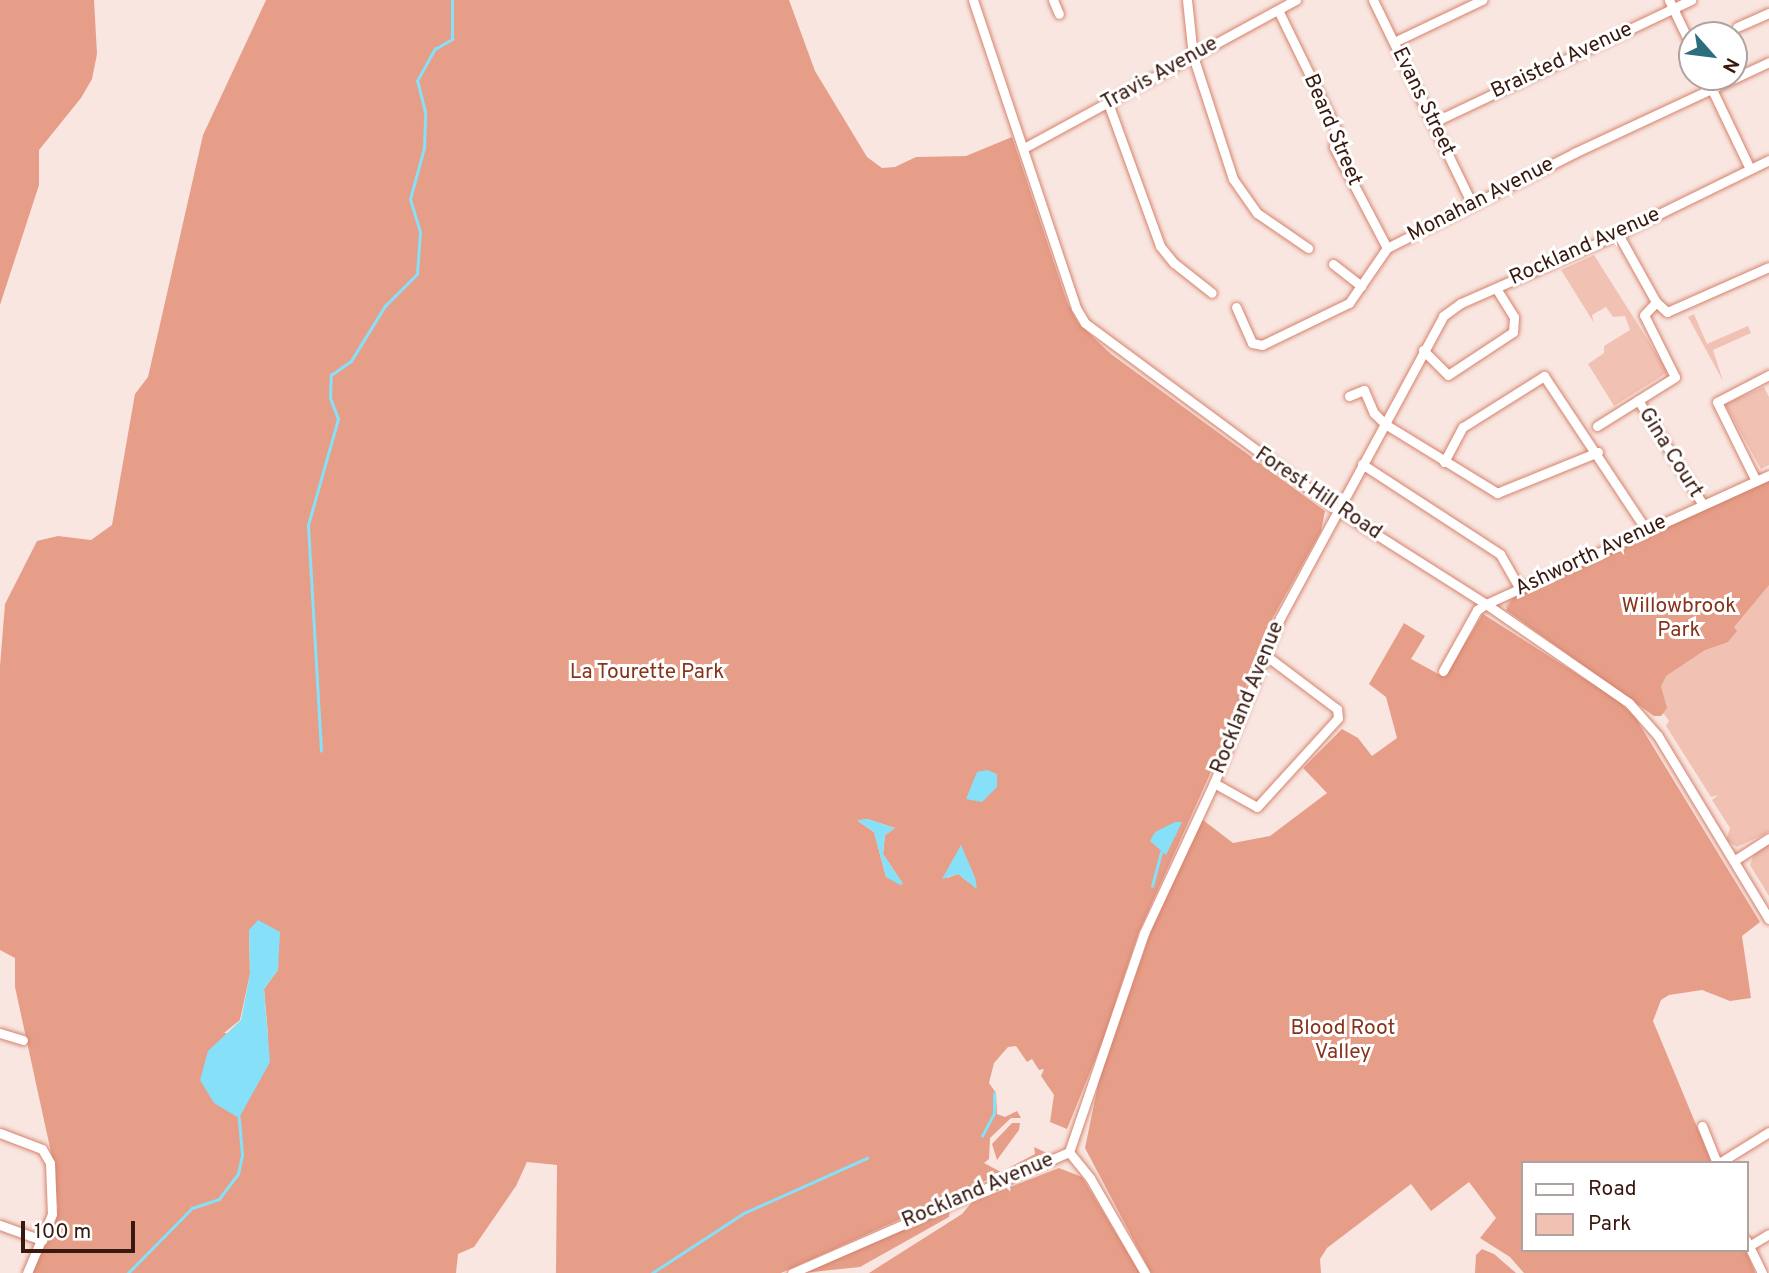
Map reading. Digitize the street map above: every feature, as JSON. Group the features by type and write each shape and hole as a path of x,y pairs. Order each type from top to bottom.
{"street":[{"name":"Forest Hill Road","path":"973,0 1076,308 1085,323 1338,510 1486,604 1629,703 1658,736 1769,919"},
{"path":"1053,0 1059,14"},
{"path":"1187,0 1193,56 1239,189 1268,221 1308,248"},
{"name":"Travis Avenue","path":"1024,148 1296,0"},
{"name":"Evans Street","path":"1373,0 1472,204"},
{"path":"1394,42 1482,0"},
{"name":"Braisted Avenue","path":"1433,123 1672,4 1691,0"},
{"path":"1672,4 1680,21"},
{"name":"Beard Street","path":"1278,10 1336,129 1334,147 1387,248"},
{"path":"1748,22 1769,12"},
{"name":"Monahan Avenue","path":"1748,72 1769,62"},
{"name":"Monahan Avenue","path":"1236,307 1252,343 1262,345 1349,303 1387,248 1472,204 1710,91"},
{"path":"1712,91 1750,169"},
{"path":"1108,103 1160,246 1174,263 1212,293"},
{"name":"Rockland Avenue","path":"792,1273 1069,1152 1144,933 1214,783 1265,655 1362,464 1423,350 1448,311 1618,234 1769,160"},
{"path":"1618,234 1656,302 1670,312 1769,267"},
{"path":"1333,264 1361,286"},
{"path":"1423,350 1448,375 1513,332 1514,317 1496,288"},
{"name":"Gina Court","path":"1597,426 1676,374 1644,315 1656,302"},
{"path":"1756,481 1717,402 1769,375"},
{"path":"1444,462 1463,427 1544,376 1598,452 1647,531"},
{"path":"1349,396 1364,390 1374,413 1385,424 1497,493 1598,452"},
{"name":"Gina Court","path":"1638,400 1703,505"},
{"path":"1362,464 1500,554 1520,589"},
{"name":"Ashworth Avenue","path":"1443,671 1477,610 1486,604 1769,475"},
{"path":"1214,783 1257,807 1338,718 1337,709 1265,655"},
{"path":"1735,860 1769,838"},
{"path":"0,1033 23,1040"},
{"path":"1702,1126 1717,1161"},
{"path":"1721,1161 1769,1132"},
{"path":"0,1133 37,1146 48,1157 52,1214 27,1273"},
{"path":"1069,1152 1090,1178 1145,1273"},
{"path":"0,1226 43,1240"},
{"path":"1762,1273 1748,1243 1769,1234"}],"green space":[{"path":"0,0 94,0 97,54 92,79 81,98 39,150 39,185 0,305"},
{"name":"La Tourette Park","path":"266,0 789,0 815,71 867,157 882,168 895,167 916,157 966,156 1012,137 1067,302 1078,323 1111,354 1325,511 1321,531 1273,617 1223,745 1138,934 1103,1040 1067,1129 1050,1122 1054,1095 1041,1076 1044,1069 1039,1070 1032,1059 1027,1062 1016,1046 1008,1047 994,1063 989,1083 996,1093 997,1114 1005,1117 1017,1111 1021,1118 1011,1118 990,1138 989,1159 984,1163 1001,1172 1035,1154 1034,1147 1047,1153 781,1273 556,1273 557,1165 527,1162 516,1186 474,1247 458,1254 456,1273 32,1273 55,1224 58,1207 52,1157 15,987 15,958 0,950 0,666 5,604 37,541 58,536 91,540 112,525 135,394 148,377 203,135","holes":["867,819 895,828 885,835 883,854 903,884 886,877 874,832 858,821","961,846 975,878 976,888 958,874 947,878","249,930 278,970 264,989 268,1035 224,1033 240,1020 250,974"]},
{"path":"1594,255 1668,372 1614,406 1588,364 1604,353 1604,346 1630,330 1625,316 1613,317 1606,307 1592,315 1594,323 1561,270"},
{"path":"1694,314 1707,344 1748,326 1751,333 1713,350 1723,381 1688,317"},
{"path":"1764,387 1769,397 1769,465 1761,469 1725,404"},
{"name":"Willowbrook Park","path":"1769,480 1769,832 1737,847 1726,840 1730,828 1712,800 1718,795 1711,797 1666,726 1669,721 1664,714 1654,716 1505,607 1509,599"},
{"name":"Willowbrook Park","path":"1769,480 1769,585 1734,627 1737,631 1728,642 1705,650 1666,676 1661,686 1667,708 1661,716 1654,716 1506,610 1514,596"},
{"name":"Blood Root Valley","path":"1483,614 1616,699 1635,717 1760,922 1742,936 1751,998 1730,1001 1702,990 1669,995 1661,1000 1653,1021 1711,1161 1520,1161 1520,1252 1747,1252 1755,1273 1524,1273 1510,1257 1480,1238 1496,1218 1469,1182 1431,1211 1411,1184 1327,1248 1320,1259 1321,1273 1151,1273 1085,1148 1099,1080 1157,914 1203,820 1233,843 1270,836 1327,793 1303,768 1342,729 1358,738 1372,756 1397,738 1386,697 1369,684 1404,623 1425,636 1411,659 1444,677"},
{"path":"1769,843 1769,896 1750,865 1754,854"},
{"path":"1012,1123 1020,1123 1019,1130 997,1160 992,1144"},
{"path":"1059,1168 1082,1177 1140,1273 869,1273 962,1214 972,1202"},
{"path":"950,1210 949,1217 860,1267 802,1273"},
{"path":"1482,1249 1494,1254 1516,1273 1475,1273 1476,1255"}],"water":[{"path":"987,770 997,774 997,787 982,802 966,799 977,772"},
{"path":"867,819 895,828 885,835 883,854 903,884 886,877 874,832 857,820"},
{"path":"1175,822 1182,822 1166,855 1150,841 1155,832"},
{"path":"961,845 977,889 958,874 942,879"},
{"path":"258,920 280,932 278,970 264,989 270,1062 239,1118 214,1103 200,1080 208,1051 241,1020 250,974 249,930"}],"waterway":[{"path":"321,751 308,525 338,419 330,398 331,375 351,361 385,306 417,274 420,232 410,199 424,148 425,112 417,81 435,49 452,39 452,0"},
{"path":"1152,886 1161,852"},
{"path":"982,1136 994,1113 994,1094"},
{"path":"128,1273 192,1208 219,1199 238,1174 242,1155 239,1118"},
{"path":"652,1273 744,1213 867,1158"}]}
